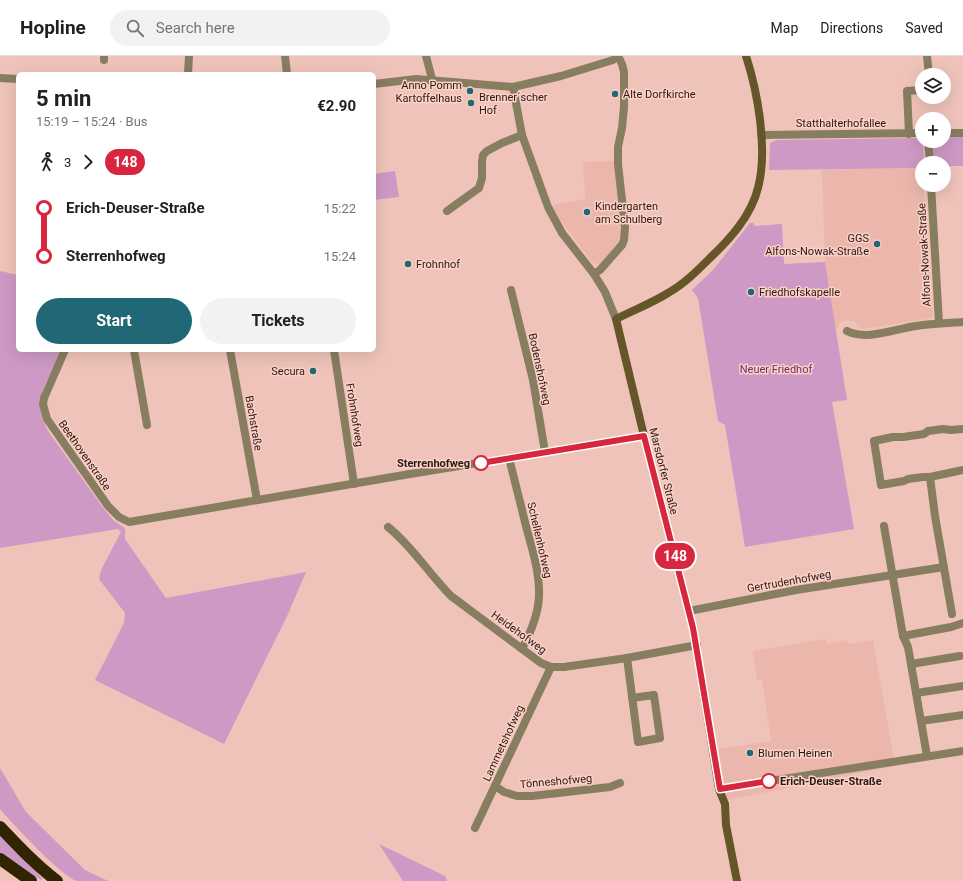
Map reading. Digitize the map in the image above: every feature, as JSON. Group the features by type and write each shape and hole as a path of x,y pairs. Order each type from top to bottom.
{"highway":[{"path":"0,827 19,848 57,881"},
{"path":"0,859 31,881"}],"street":[{"path":"188,72 189,56"},
{"path":"285,56 288,72"},
{"path":"426,56 432,79"},
{"path":"376,84 416,79 432,79 513,87 561,76 613,60 618,56 624,72 624,114 618,148 618,164 625,227 624,240 618,250 600,270 594,274"},
{"path":"616,319 668,294 688,279 720,249 741,224 748,213 758,189 761,168 761,135 754,84 746,56"},
{"path":"927,56 928,68"},
{"path":"0,78 16,79"},
{"name":"Marsdorfer Straße","path":"513,87 522,135 548,207 562,233 594,274 605,292 616,319 697,645 720,789 725,804 726,825 737,881"},
{"path":"909,134 907,91 915,90"},
{"path":"951,133 963,133"},
{"name":"Statthalterhofallee","path":"761,135 915,134"},
{"path":"447,211 479,188 482,178 483,155 487,151 502,143 522,135"},
{"name":"Alfons-Nowak-Straße","path":"931,192 939,323"},
{"name":"Bodenshofweg","path":"511,290 533,380 544,452"},
{"path":"847,331 854,334 865,335 916,326 963,322"},
{"name":"Beethovenstraße","path":"64,352 44,398 43,404 47,419 108,506 119,517 132,522 257,500"},
{"path":"134,352 147,425"},
{"name":"Bachstraße","path":"230,352 257,500"},
{"name":"Frohnhofweg","path":"334,352 354,484"},
{"path":"963,429 928,431 924,434 903,438 893,437 874,441 881,485 908,479 922,477 930,478 963,470"},
{"path":"257,500 644,436"},
{"name":"Schellenhofweg","path":"509,458 536,562 538,579 539,597 537,615 522,649"},
{"path":"930,478 952,614"},
{"path":"884,526 903,636 908,647 927,756"},
{"name":"Heidehofweg","path":"388,527 399,535 440,585 451,596 541,663 550,667 564,667 627,658 697,645"},
{"name":"Gertrudenhofweg","path":"689,611 796,590 944,567"},
{"path":"903,636 951,627 963,623"},
{"path":"911,664 960,656"},
{"path":"627,658 632,698 638,742 660,738 654,694 632,698"},
{"name":"Lammetshofweg","path":"475,828 550,667"},
{"path":"916,693 963,686"},
{"path":"921,722 963,715"},
{"path":"720,789 963,751"},
{"name":"Tönneshofweg","path":"495,786 504,792 517,796 532,796 610,787 620,783"}],"shaded area":[{"name":"Kindergarten am Schulberg","path":"615,161 621,238 603,262 596,264 592,262 559,218 552,205 585,199 583,162"},
{"name":"GGS Alfons-Nowak-Straße","path":"915,168 915,192 923,192 925,218 928,226 933,318 862,329 854,321 846,320 840,323 836,331 825,262 822,170"},
{"path":"825,639 826,644 847,640 848,644 873,640 895,766 727,800 719,749 771,741 762,680 757,680 753,651"}],"green space":[{"path":"951,136 963,136 963,166 951,166 951,156 932,156 931,148 951,148"},
{"path":"915,138 915,148 923,148 924,156 915,156 915,168 769,170 770,143 777,140"},
{"path":"395,171 399,197 376,200 376,174"},
{"name":"Neuer Friedhof","path":"750,223 753,223 755,226 782,224 784,264 825,262 847,400 832,402 854,529 745,547 725,425 718,421 698,298 692,290 713,270"},
{"path":"0,271 16,275 16,352 61,352 47,380 41,397 40,407 48,431 101,505 114,521 125,528 125,539 166,598 306,572 288,614 224,744 95,680 124,623 125,613 99,579 101,570 121,532 118,529 0,548"},
{"path":"0,768 26,812 85,870 108,881 77,881 60,870 26,837 0,809"},
{"path":"0,834 42,878 42,880 23,871 0,853"},
{"path":"379,844 445,876 447,881 403,881"}],"bus line":[{"name":"148","path":"481,463 644,436 697,645 720,789 769,781"}],"place":[{"name":"Anno Pomm Kartoffelhaus","path":"470,91"},
{"name":"Alte Dorfkirche","path":"615,94"},
{"name":"Brenner´scher Hof","path":"471,103"},
{"name":"Kindergarten am Schulberg","path":"587,212"},
{"name":"GGS Alfons-Nowak-Straße","path":"877,244"},
{"name":"Frohnhof","path":"408,264"},
{"name":"Friedhofskapelle","path":"751,292"},
{"name":"Secura","path":"313,371"},
{"name":"Sterrenhofweg","path":"481,463"},
{"name":"Blumen Heinen","path":"750,753"},
{"name":"Erich-Deuser-Straße","path":"769,781"}]}
